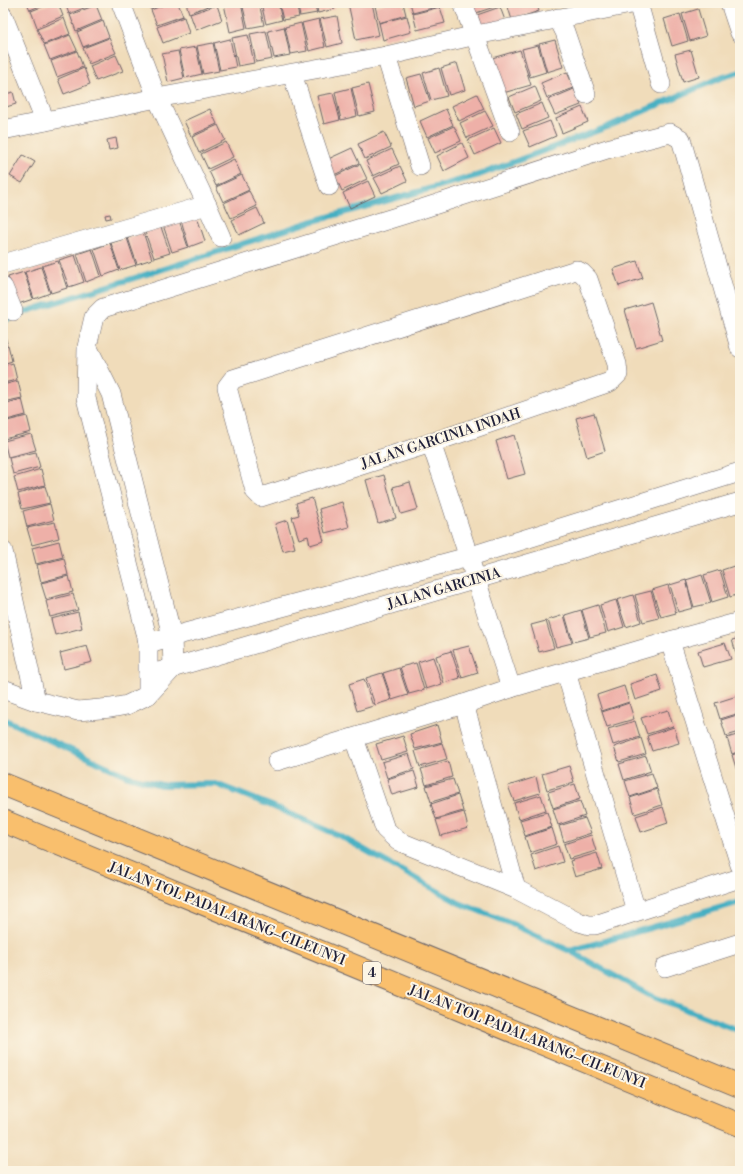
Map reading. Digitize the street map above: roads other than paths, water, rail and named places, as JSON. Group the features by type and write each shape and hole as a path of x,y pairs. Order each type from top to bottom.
{"highway":[{"path":"3,784 740,1086"},
{"name":"JALAN TOL PADALARANG–CILEUNYI","path":"3,822 740,1125"}],"street":[{"path":"121,3 157,98 221,237"},
{"path":"464,3 510,132"},
{"path":"3,130 157,98 386,56 476,35 637,3 661,84"},
{"path":"730,3 740,33"},
{"path":"3,16 45,122"},
{"path":"558,18 586,94"},
{"path":"386,56 420,166"},
{"path":"292,74 329,186"},
{"path":"148,695 148,643 86,398 88,347 94,317 103,308 409,213 607,149 670,133 681,139 740,348"},
{"path":"3,264 207,205"},
{"name":"JALAN GARCINIA INDAH","path":"576,270 582,273 588,279 617,364 618,374 610,382 431,443 261,497 256,491 227,387 233,379 241,375 576,270"},
{"path":"3,287 13,311"},
{"path":"3,690 36,701 78,711 111,708 127,705 148,695 172,668 172,636 111,394 88,347"},
{"path":"431,443 511,688"},
{"name":"JALAN GARCINIA","path":"148,643 468,557 740,472"},
{"name":"JALAN GARCINIA","path":"148,674 740,502"},
{"path":"3,551 36,701"},
{"path":"277,761 670,640 740,622"},
{"path":"670,640 740,865"},
{"path":"566,672 636,911"},
{"path":"464,704 516,889"},
{"path":"354,738 385,829 398,841 516,889 579,922 595,925 740,878"},
{"path":"665,967 740,943"}],"waterway":[{"path":"3,321 31,310 310,222 479,175 607,127 720,78 740,72"},
{"path":"3,719 130,777 161,785 216,784 272,806 340,836 459,903 510,923 570,951 649,995 740,1031"},
{"path":"570,951 740,902"}]}
